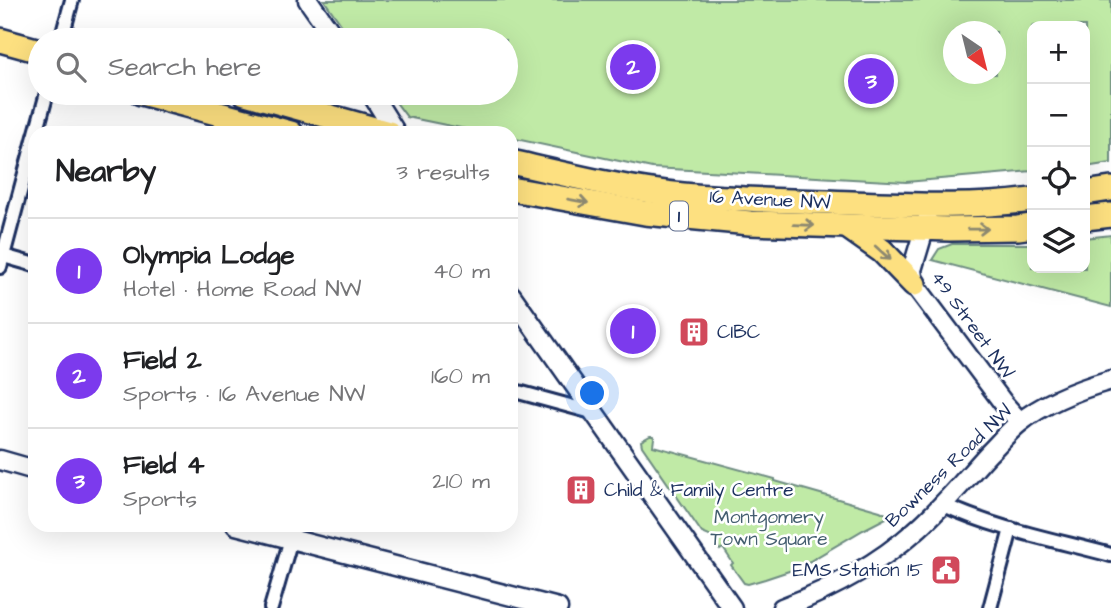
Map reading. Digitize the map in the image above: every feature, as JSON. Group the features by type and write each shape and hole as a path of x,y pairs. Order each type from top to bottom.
{"highway":[{"path":"0,40 28,48"},
{"path":"186,105 265,126"},
{"path":"290,105 365,126"},
{"path":"309,110 314,105"},
{"name":"16 Avenue NW","path":"518,164 609,184 681,195 933,205 1027,201"},
{"path":"1090,191 1111,189"},
{"name":"16 Avenue NW","path":"518,190 645,213 750,223 924,229 1027,227"},
{"path":"1090,217 1111,215"},
{"path":"848,227 882,250 914,284"}],"street":[{"path":"64,28 72,0"},
{"path":"308,0 328,28"},
{"path":"38,126 44,105"},
{"path":"378,105 392,126"},
{"path":"28,161 1,259 28,264"},
{"name":"49 Street NW","path":"933,205 912,270 914,284 1020,422"},
{"path":"518,305 732,608"},
{"name":"Bowness Road NW","path":"782,608 847,578 874,562 916,530 1020,422 1056,401 1111,380"},
{"path":"518,392 592,412"},
{"path":"0,460 28,468"},
{"path":"942,504 1011,529 1111,555"},
{"path":"990,608 1011,529"},
{"path":"271,608 293,533 558,608"}],"green space":[{"path":"324,0 1111,0 1111,163 1090,166 1090,21 1027,21 1027,171 906,182 652,168 518,139 518,126 451,126 407,117 398,105 518,105 518,28 344,28"},
{"path":"1111,235 1111,307 932,260 939,249 952,244 1027,244 1027,273 1090,273 1090,237"},
{"name":"Montgomery Town Square","path":"650,436 654,438 653,446 775,479 890,516 792,570 744,583 723,548 720,550 712,537 702,533 642,446 641,441"}],"place":[{"name":"Field 2","path":"633,67"},
{"name":"Field 4","path":"871,81"},
{"name":"Olympia Lodge","path":"633,331"},
{"name":"CIBC","path":"694,332"},
{"name":"Child & Family Centre","path":"581,490"},
{"name":"EMS Station 15","path":"946,570"}]}
